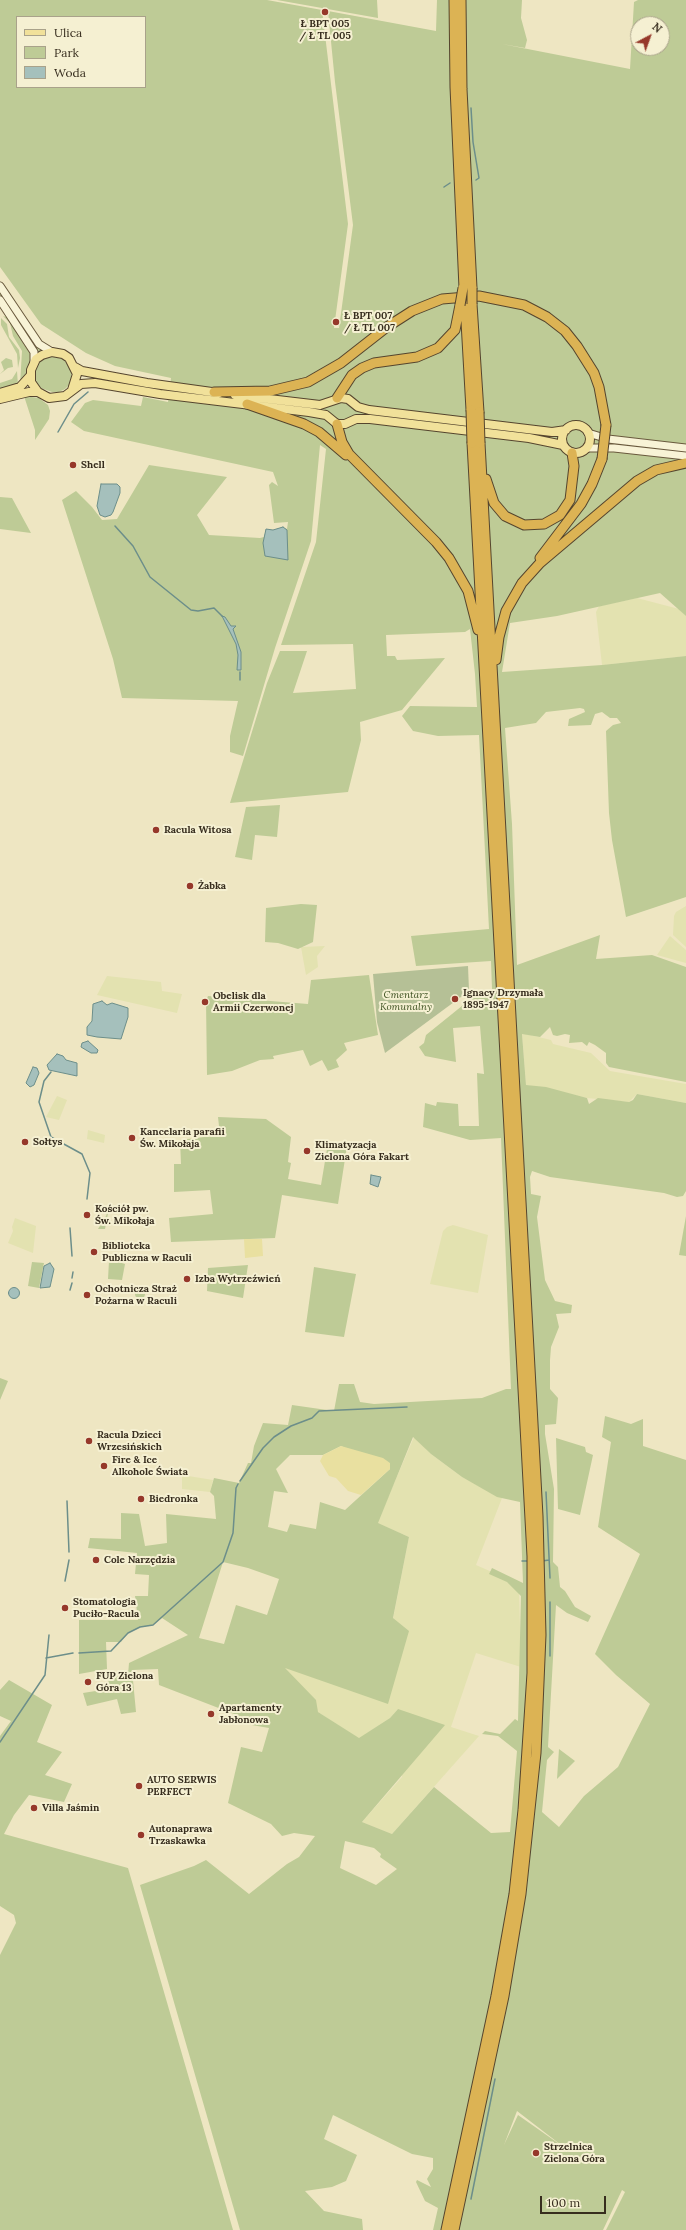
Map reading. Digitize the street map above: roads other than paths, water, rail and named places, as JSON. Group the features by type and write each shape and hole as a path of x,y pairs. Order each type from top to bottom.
{"highway":[{"path":"454,0 456,117 466,304 475,411 484,656 523,1311"},
{"path":"461,0 465,287"},
{"path":"214,392 278,390 308,382 330,371 397,320 412,311 442,299 479,296 524,305 547,317 565,331 577,346 594,373 602,399 606,425 602,459 592,484 581,504 523,582 511,602 502,622 497,648 494,693"},
{"path":"334,400 352,375 362,368 374,363 417,357 436,349 454,330 466,304"},
{"path":"247,404 280,414 319,432 361,468 427,533 449,558 468,591 484,656"},
{"path":"334,421 345,448 361,468"},
{"path":"476,443 484,451 488,488 494,503 505,516 524,525 537,525 549,522 560,515 568,505 573,492 574,462 572,453"},
{"path":"446,2230 454,2205 496,1996 515,1886 528,1752 537,1591 494,693 476,443"},
{"path":"523,582 540,563 633,484 656,470 686,463"},
{"path":"440,2230 454,2205"},
{"path":"454,2205 455,2230"}],"main road":[{"path":"0,286 39,344 52,352 66,356 75,367 82,371 147,384 316,404 348,399 353,404 365,410 540,430 566,430 577,426 588,433 608,439 686,448"},
{"path":"0,300 34,352 34,362 30,376 20,387 0,393"},
{"path":"34,362 42,355 52,352"},
{"path":"72,390 76,377 75,367"},
{"path":"30,376 33,385 38,392 49,398 65,396 81,384 95,383 154,393 309,412 334,421 348,422 356,419 370,419 529,438 563,445 572,453 580,452 587,448 614,448 686,456"},
{"path":"0,399 29,392 38,392"},
{"path":"334,400 328,412 334,421"},
{"path":"348,422 354,414 353,404"},
{"path":"563,445 563,436 566,430"},
{"path":"587,448 589,442 588,433"}],"water":[{"path":"101,484 117,484 120,487 120,493 113,512 111,515 105,517 100,515 97,506"},
{"path":"283,527 287,530 288,560 265,556 263,543 266,529 273,530"},
{"path":"222,616 225,617 231,626 236,626 233,629 241,652 241,670 237,670 238,655 236,644"},
{"path":"102,1001 107,1005 112,1003 128,1008 128,1017 121,1039 87,1035 87,1027 92,1021 93,1004"},
{"path":"88,1041 98,1050 97,1053 91,1053 81,1047 82,1043"},
{"path":"57,1054 63,1056 66,1060 77,1063 77,1076 49,1070 47,1065"},
{"path":"33,1067 37,1068 39,1073 34,1085 30,1087 26,1083"},
{"path":"371,1175 381,1177 378,1187 370,1184"},
{"path":"50,1263 54,1269 50,1287 40,1288 44,1266"},
{"path":"14,1287 18,1289 20,1293 18,1297 14,1299 10,1297 8,1293 10,1289"}],"waterway":[{"path":"471,108 473,142 479,178 476,180"},
{"path":"444,187 450,183"},
{"path":"58,432 74,404 88,392"},
{"path":"115,526 133,546 150,577 191,610 198,611 214,608 222,616"},
{"path":"240,672 240,680"},
{"path":"51,1072 44,1081 39,1102 51,1137 82,1154 90,1173 87,1199"},
{"path":"70,1228 72,1256"},
{"path":"72,1278 73,1272"},
{"path":"70,1290 72,1283"},
{"path":"240,1481 263,1448 274,1437 291,1426 312,1418 319,1411 407,1407"},
{"path":"79,1653 111,1651 128,1633 140,1627 153,1625 223,1562 233,1533 236,1488 238,1484"},
{"path":"546,1492 550,1578"},
{"path":"67,1501 69,1552"},
{"path":"65,1581 69,1560"},
{"path":"542,1561 549,1560"},
{"path":"522,1561 528,1561"},
{"path":"550,1602 550,1656"},
{"path":"0,1742 45,1675 49,1635"},
{"path":"46,1658 73,1653"},
{"path":"471,2199 495,2079"}],"place":[{"name":"Ł BPT 005 / Ł TL 005","path":"325,12"},
{"name":"Ł BPT 007 / Ł TL 007","path":"336,322"},
{"name":"Shell","path":"73,465"},
{"name":"Racula Witosa","path":"156,830"},
{"name":"Żabka","path":"190,886"},
{"name":"Ignacy Drzymała 1895-1947","path":"455,999"},
{"name":"Obelisk dla Armii Czerwonej","path":"205,1002"},
{"name":"Kancelaria parafii Św. Mikołaja","path":"132,1138"},
{"name":"Sołtys","path":"25,1142"},
{"name":"Klimatyzacja Zielona Góra Fakart","path":"307,1151"},
{"name":"Kościół pw. Św. Mikołaja","path":"87,1215"},
{"name":"Biblioteka Publiczna w Raculi","path":"94,1252"},
{"name":"Izba Wytrzeźwień","path":"187,1279"},
{"name":"Ochotnicza Straż Pożarna w Raculi","path":"87,1295"},
{"name":"Racula Dzieci Wrzesińskich","path":"89,1441"},
{"name":"Fire & Ice Alkohole Świata","path":"104,1466"},
{"name":"Biedronka","path":"141,1499"},
{"name":"Cole Narzędzia","path":"96,1560"},
{"name":"Stomatologia Puciło-Racula","path":"65,1608"},
{"name":"FUP Zielona Góra 13","path":"88,1682"},
{"name":"Apartamenty Jabłonowa","path":"211,1714"},
{"name":"AUTO SERWIS PERFECT","path":"139,1786"},
{"name":"Villa Jaśmin","path":"34,1808"},
{"name":"Autonaprawa Trzaskawka","path":"141,1835"},
{"name":"Strzelnica Zielona Góra","path":"536,2153"}],"park label":[{"name":"Cmentarz Komunalny","path":"406,1000"}]}
